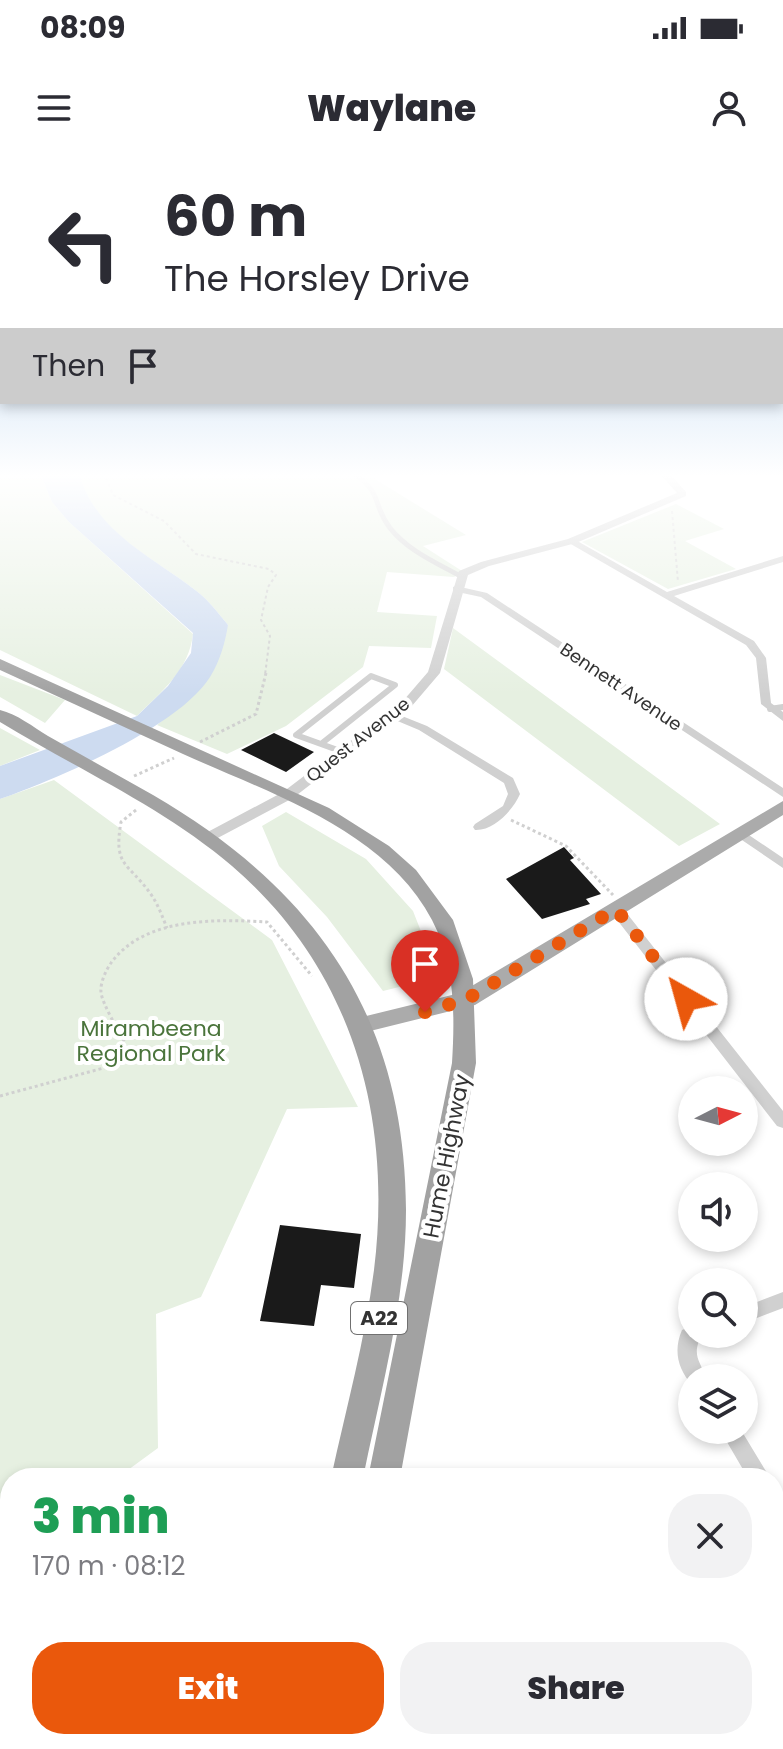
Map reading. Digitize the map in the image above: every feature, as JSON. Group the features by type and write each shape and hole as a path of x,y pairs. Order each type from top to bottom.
{"highway":[{"name":"Hume Highway","path":"0,664 288,795 372,843 418,884 433,903 449,935 458,957 467,999 461,1085 386,1468"},
{"name":"Hume Highway","path":"0,715 150,802 240,863 289,908 330,965 362,1025 384,1103 392,1216 388,1269 349,1468"}],"main road":[{"path":"362,1025 467,999 614,902 783,807"}],"street":[{"path":"459,583 485,564 549,547"},
{"path":"583,547 756,648 761,658 764,698 770,709 783,718"},
{"path":"666,595 783,559"},
{"name":"Quest Avenue","path":"207,838 288,795 407,704 434,673 459,583"},
{"name":"Bennett Avenue","path":"459,583 484,595 783,793"},
{"path":"392,715 423,728 509,781 513,788 512,801 500,815 479,827"},
{"path":"740,833 783,864"},
{"path":"614,902 783,1122"},
{"path":"758,1310 783,1300"},
{"path":"739,1444 754,1468"}],"lane":[{"path":"411,547 459,583"},
{"path":"321,744 395,685 371,676 296,735 343,752"},
{"path":"770,709 783,707"}],"path":[{"path":"189,547 196,554 269,569 276,575 264,598 261,620 271,633 272,652 262,679 262,705 257,713 246,720 222,728 194,746"},
{"path":"675,547 678,582"},
{"path":"167,928 148,890 123,869 117,859 121,822 158,798 137,783 133,778 135,774 182,755"},
{"path":"500,815 566,846 614,902"},
{"path":"0,1096 111,1066 125,1043 101,993 108,967 130,945 167,928 236,919 267,922 317,983"}],"green space":[{"path":"0,547 97,547 193,634 180,669 165,689 137,716 0,650"},
{"path":"135,547 425,547 462,571 454,577 387,572 377,612 437,616 431,648 369,646 363,667 286,726 227,754 157,725 192,695 228,625 199,593"},
{"path":"591,547 696,547 736,569 668,589"},
{"path":"453,628 720,824 679,846 444,669"},
{"path":"0,675 65,700 45,723 0,697"},
{"path":"0,728 40,750 0,766"},
{"name":"Mirambeena Regional Park","path":"54,780 272,940 358,1107 287,1109 201,1297 156,1314 158,1448 131,1468 0,1468 0,799"},
{"path":"286,812 366,859 413,911 439,977 383,991 327,917 279,866 262,826"}],"water":[{"path":"97,547 135,547 211,604 228,625 217,665 194,696 144,733 52,779 0,799 0,766 137,716 168,686 191,653 193,633"}],"building":[{"path":"274,733 314,752 286,772 241,750"},
{"path":"564,847 574,858 570,860 601,894 586,899 590,904 542,919 506,879"},
{"path":"280,1225 361,1234 354,1288 321,1285 314,1326 260,1321"}],"route":[{"path":"425,1012 467,999 616,909 686,999"}]}
